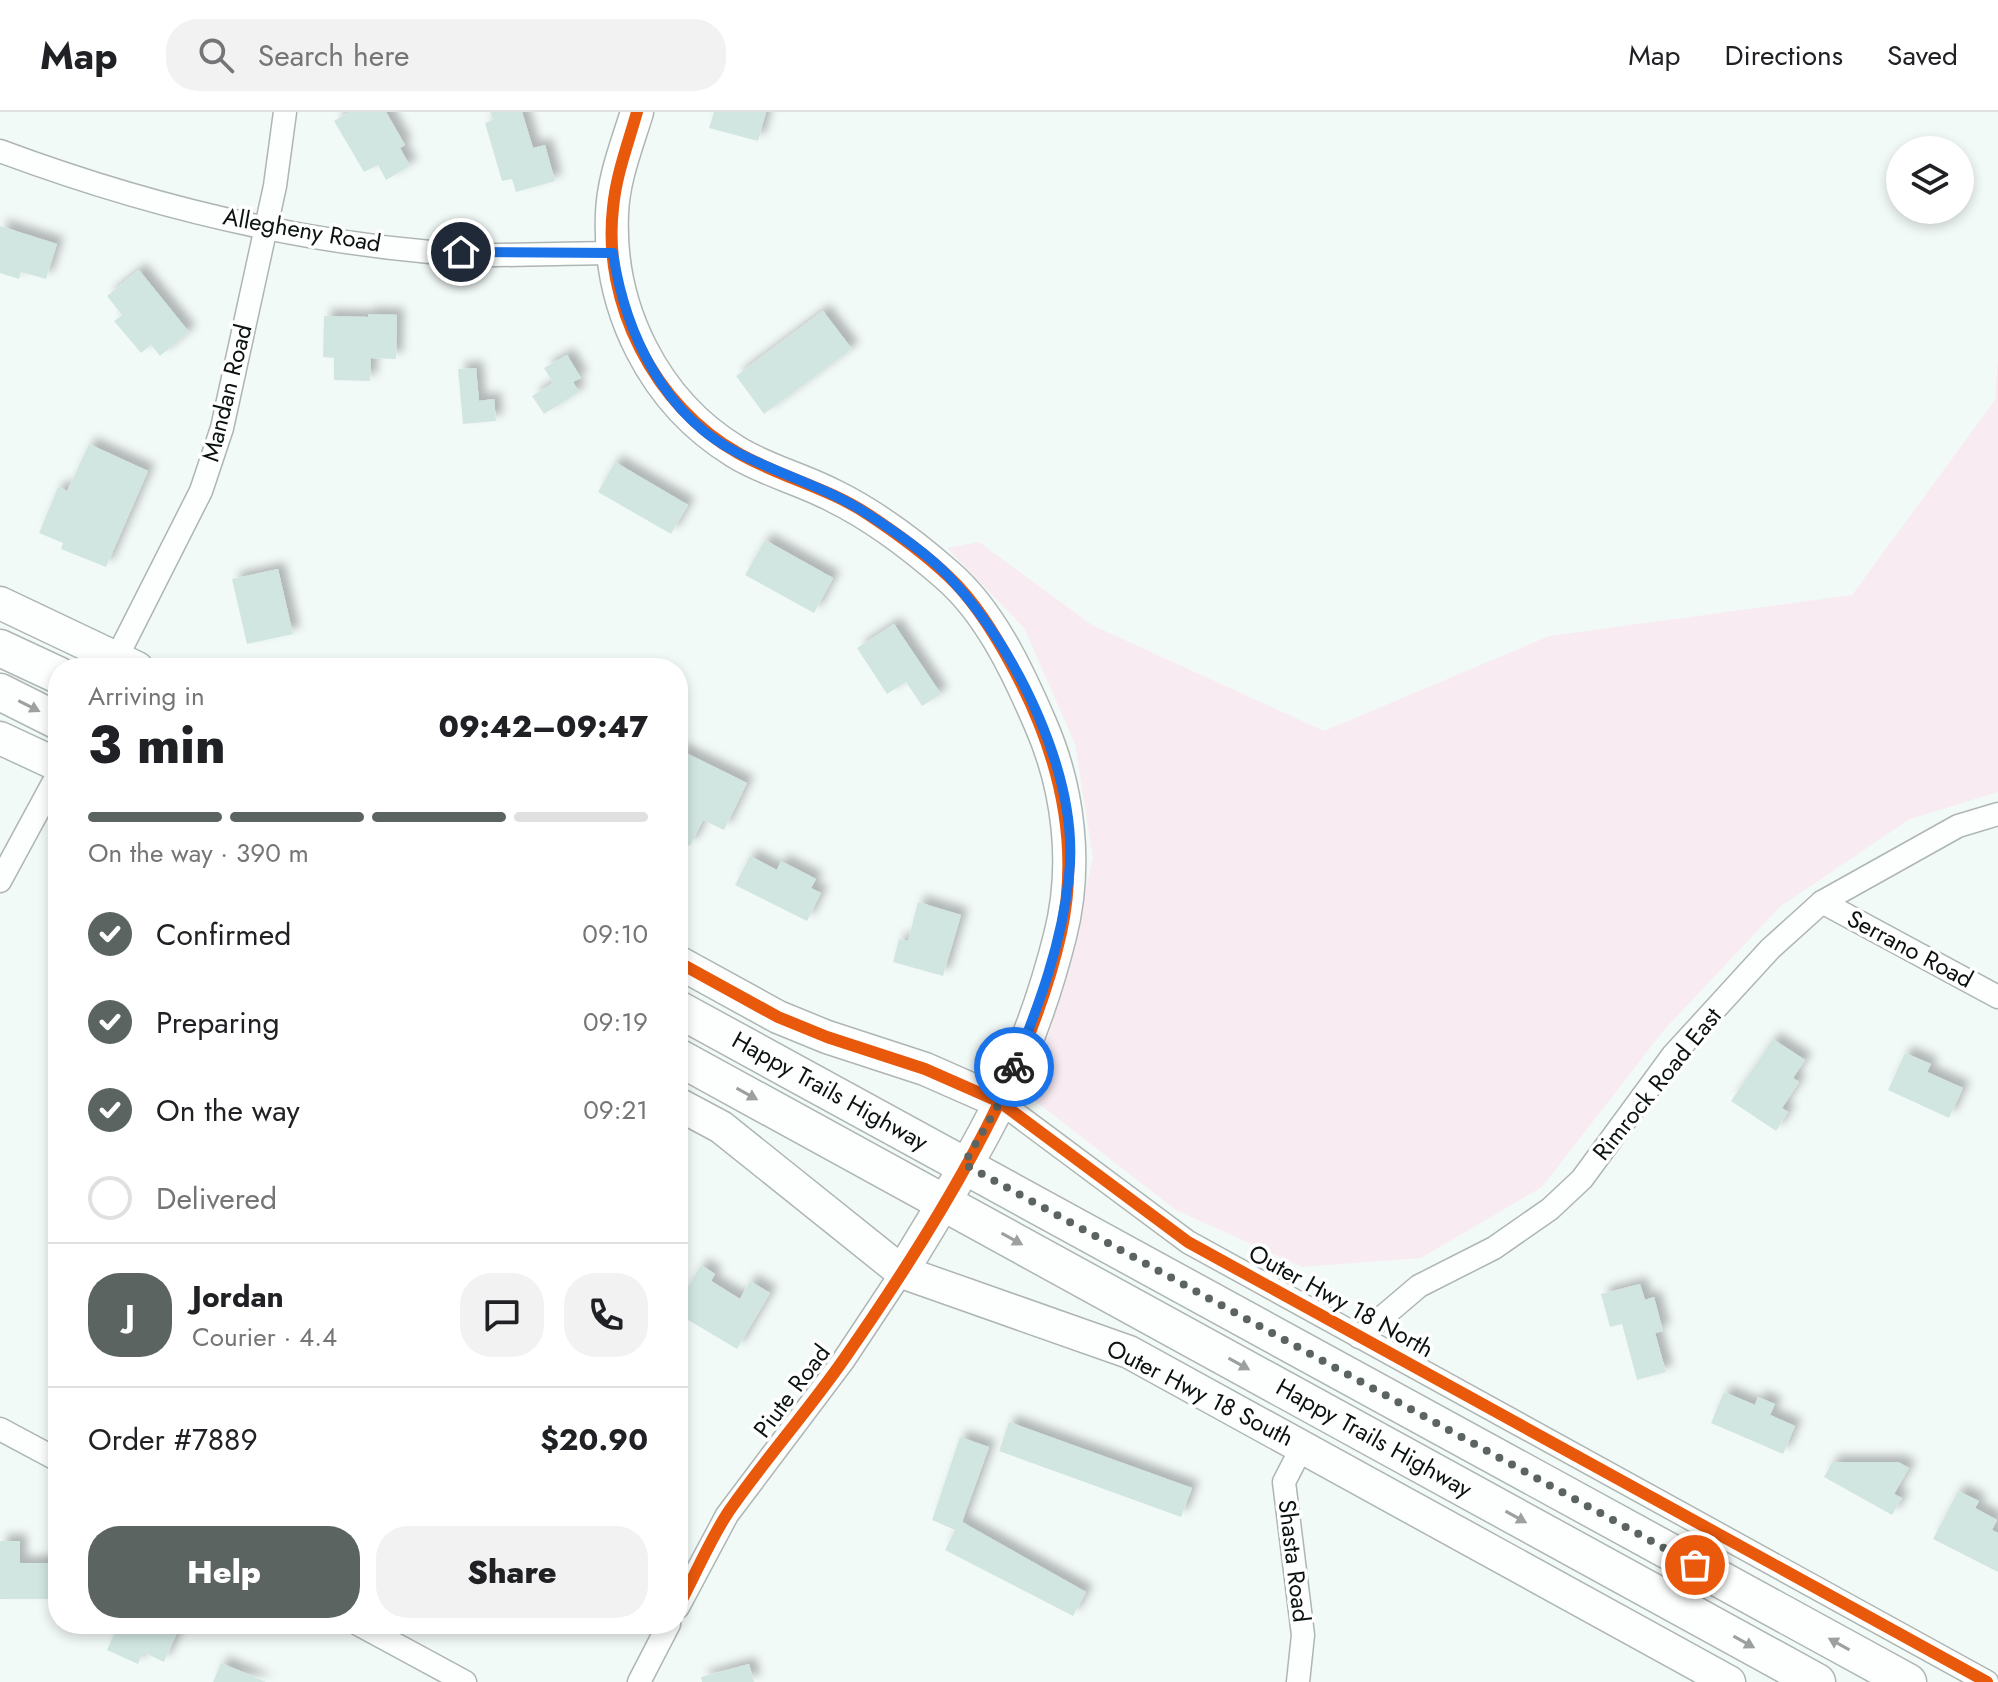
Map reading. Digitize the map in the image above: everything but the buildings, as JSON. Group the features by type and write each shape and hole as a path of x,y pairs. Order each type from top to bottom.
{"main road":[{"path":"0,648 48,670"},
{"path":"0,692 48,716"},
{"name":"Happy Trails Highway","path":"688,1014 1908,1682"},
{"name":"Happy Trails Highway","path":"688,1062 1817,1682"}],"street":[{"name":"Mandan Road","path":"129,658 201,491 222,428 275,186 285,112"},
{"name":"Piute Road","path":"637,112 616,186 612,211 613,253 623,304 654,375 694,420 737,453 868,514 950,578 992,630 1027,692 1049,743 1066,811 1070,873 1060,935 1033,1020 1000,1102 902,1272 843,1361 727,1515 688,1588"},
{"name":"Allegheny Road","path":"0,151 81,181 264,228 431,252 613,253"},
{"path":"0,603 118,658"},
{"path":"0,738 48,760"},
{"path":"0,881 48,792"},
{"name":"Rimrock Road East","path":"1359,1337 1419,1286 1494,1248 1550,1209 1582,1179 1673,1055 1770,949 1822,902 1958,826 1998,814"},
{"name":"Serrano Road","path":"1822,902 1998,997"},
{"name":"Outer Hwy 18 North","path":"688,968 778,1017 827,1037 925,1069 1000,1102 1188,1242 1987,1682"},
{"name":"Outer Hwy 18 South","path":"688,1109 721,1127 902,1272 1129,1352 1729,1682"},
{"path":"0,1429 48,1455"},
{"name":"Shasta Road","path":"1298,1682 1303,1635 1284,1482 1303,1445"},
{"path":"376,1634 465,1682"},
{"path":"639,1682 664,1634"}],"shaded area":[{"path":"1998,358 1998,792 1910,819 1781,906 1664,1030 1542,1187 1421,1258 1302,1267 1176,1210 1030,1097 1060,997 1093,858 1075,744 1024,628 947,548 979,542 1092,625 1324,731 1549,636 1852,595 1995,400"}],"cycle path":[{"path":"637,112 617,184 612,244 616,280 640,349 682,409 708,433 738,453 838,497 869,515 930,560 966,596 1004,652 1041,728 1061,794 1069,863 1061,933 1046,989 1025,1044 972,1155 876,1312 729,1511 688,1587"},
{"path":"688,968 778,1017 827,1037 925,1069 1000,1102 1188,1242 1987,1682"}],"way so far":[{"path":"1014,1067 1000,1102 964,1164 1695,1565"}],"route":[{"path":"461,252 613,253 619,292 654,375 694,420 737,453 868,514 950,578 992,630 1027,692 1049,743 1066,811 1070,873 1060,935 1033,1020 1014,1067"}]}
